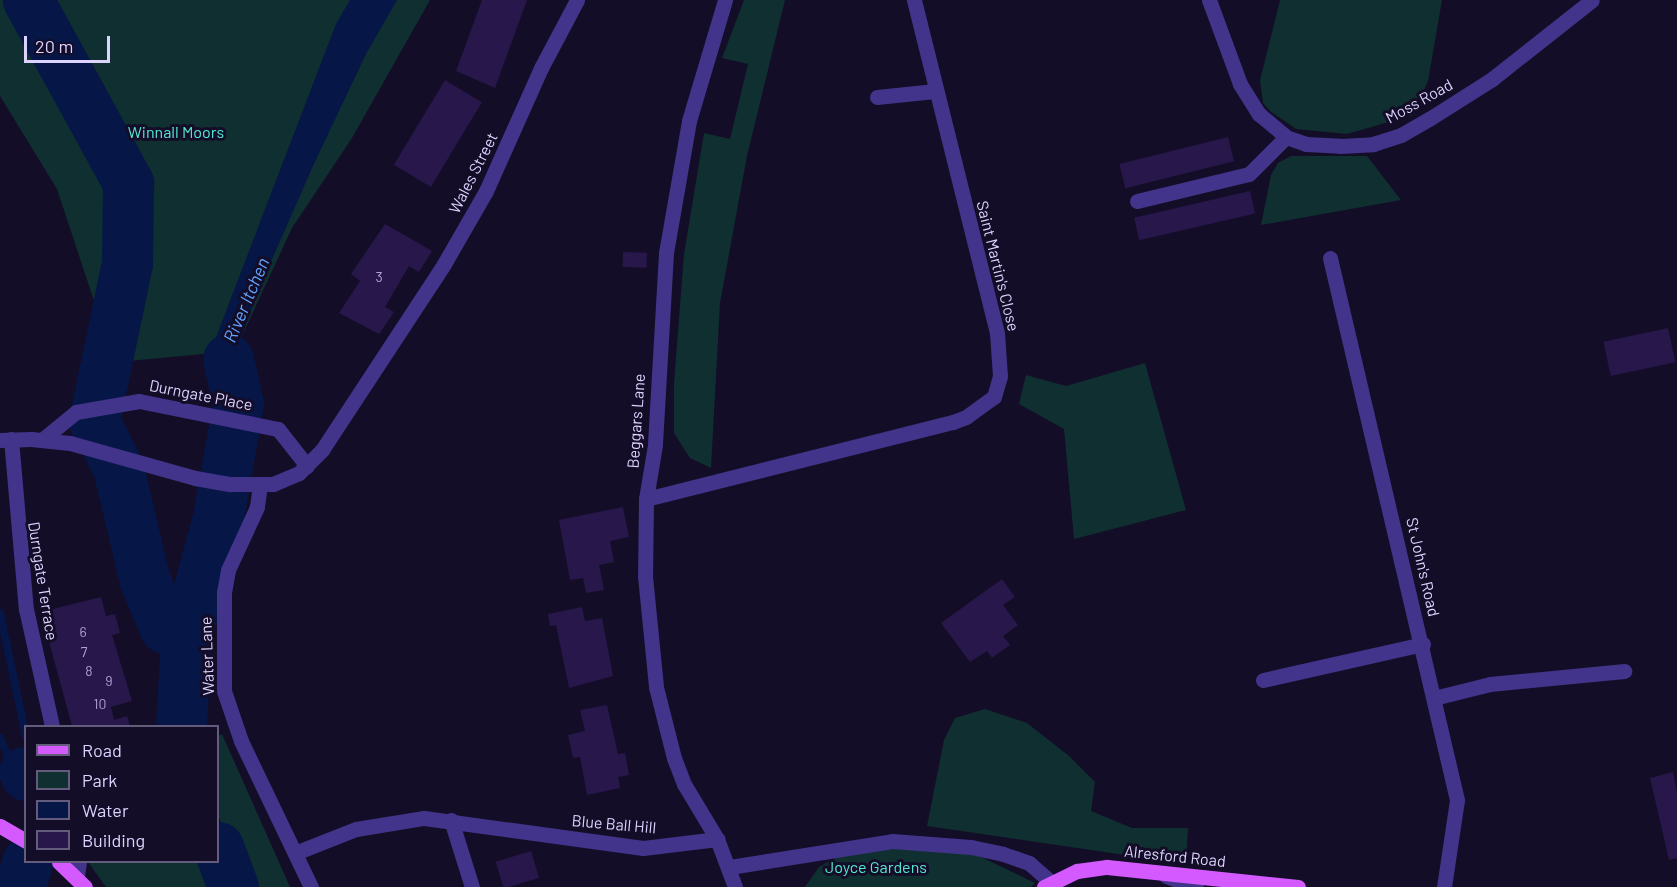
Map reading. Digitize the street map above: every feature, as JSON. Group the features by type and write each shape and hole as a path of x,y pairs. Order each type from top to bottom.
{"main road":[{"path":"0,826 24,840"},
{"path":"62,863 80,875"},
{"name":"Alresford Road","path":"1047,884 1077,871 1107,867 1298,887"}],"street":[{"name":"Wales Street","path":"308,466 322,450 386,354 486,190 541,68 577,0"},
{"name":"Beggars Lane","path":"717,839 684,784 656,687 645,576 646,499 655,445 659,335 677,182 701,72 725,0"},
{"name":"Saint Martin's Close","path":"646,499 953,422 966,417 994,397 1000,376 997,333 914,0"},
{"name":"Moss Road","path":"1209,0 1240,84 1259,114 1286,137 1306,144 1340,146 1373,144 1401,135 1492,79 1592,0"},
{"path":"877,97 935,91"},
{"path":"1137,201 1249,174 1286,137"},
{"name":"St John's Road","path":"1330,258 1423,645 1457,800 1444,887"},
{"name":"Durngate Place","path":"44,440 76,412 139,401 278,429 308,466"},
{"path":"5,440 44,440 91,448 195,478 256,485 292,477 308,466"},
{"name":"Durngate Terrace","path":"5,440 26,609 52,725"},
{"name":"Water Lane","path":"256,485 257,507 228,570 224,691 241,741 311,887"},
{"path":"1263,680 1423,645"},
{"path":"1434,698 1490,684 1624,671"},
{"name":"Blue Ball Hill","path":"295,853 321,840 392,820 451,820 643,848 717,839"},
{"path":"451,820 472,887"},
{"path":"717,839 730,867 735,887"},
{"path":"730,867 892,841 971,847 1003,854 1029,863 1047,884"},
{"path":"1155,872 1196,887"}],"green space":[{"name":"Winnall Moors","path":"0,0 430,0 352,138 292,228 235,351 129,361 93,298 57,189 0,96"},
{"path":"744,0 785,0 747,156 720,303 711,468 690,458 674,433 674,383 684,254 704,133 730,139 748,64 722,58"},
{"path":"1280,0 1442,0 1428,81 1413,115 1347,134 1296,129 1270,111 1263,103 1260,80"},
{"path":"1291,156 1367,156 1401,200 1261,225 1271,175 1278,163"},
{"path":"1145,363 1186,510 1074,539 1064,429 1019,404 1026,375 1066,386"},
{"path":"985,709 1027,723 1069,756 1095,782 1091,811 1132,828 1188,828 1186,864 927,826 944,740 955,718"},
{"path":"222,734 290,887 248,887 219,817 219,736"},
{"name":"Joyce Gardens","path":"893,846 971,852 1035,883 1031,887 805,887 819,867 850,849"},
{"path":"89,863 210,863 218,887 106,887"}],"water":[{"path":"350,0 397,0 366,54 312,168 256,296 232,365 254,416 218,410 209,386 210,353 336,24"}],"building":[{"path":"482,0 527,0 495,88 456,71"},
{"path":"445,80 482,102 431,187 394,165"},
{"path":"1228,137 1234,161 1125,188 1119,164"},
{"path":"1250,191 1255,213 1139,240 1134,218"},
{"path":"385,224 432,251 419,272 409,266 385,307 394,312 379,334 339,313 360,281 351,274"},
{"path":"623,252 647,253 646,268 622,267"},
{"path":"1668,328 1675,362 1611,376 1603,342"},
{"path":"623,507 629,537 610,541 614,562 599,565 604,590 586,593 583,578 570,580 559,520"},
{"path":"1002,579 1015,597 1003,605 1018,625 1003,636 1010,645 992,658 987,651 970,662 941,623"},
{"path":"101,597 106,616 115,614 120,633 112,635 132,701 111,707 114,720 127,716 130,725 72,725 41,612"},
{"path":"582,607 585,621 602,618 613,676 569,688 556,625 550,626 548,614"},
{"path":"607,705 618,754 625,753 629,775 618,777 620,788 587,795 580,757 573,758 568,735 585,731 580,710"},
{"path":"1673,772 1677,792 1677,858 1669,860 1650,778"},
{"path":"531,851 539,878 503,887 496,862"}],"waterway":[{"path":"28,0 128,183 127,263 94,421 118,468 145,581 165,628 186,636"},
{"name":"River Itchen","path":"181,725 186,636 218,517 238,404 228,359"},
{"path":"0,613 24,727"},
{"path":"0,738 7,754 24,772"},
{"name":"River Itchen","path":"219,850 233,887"},
{"path":"20,887 27,863"}]}
